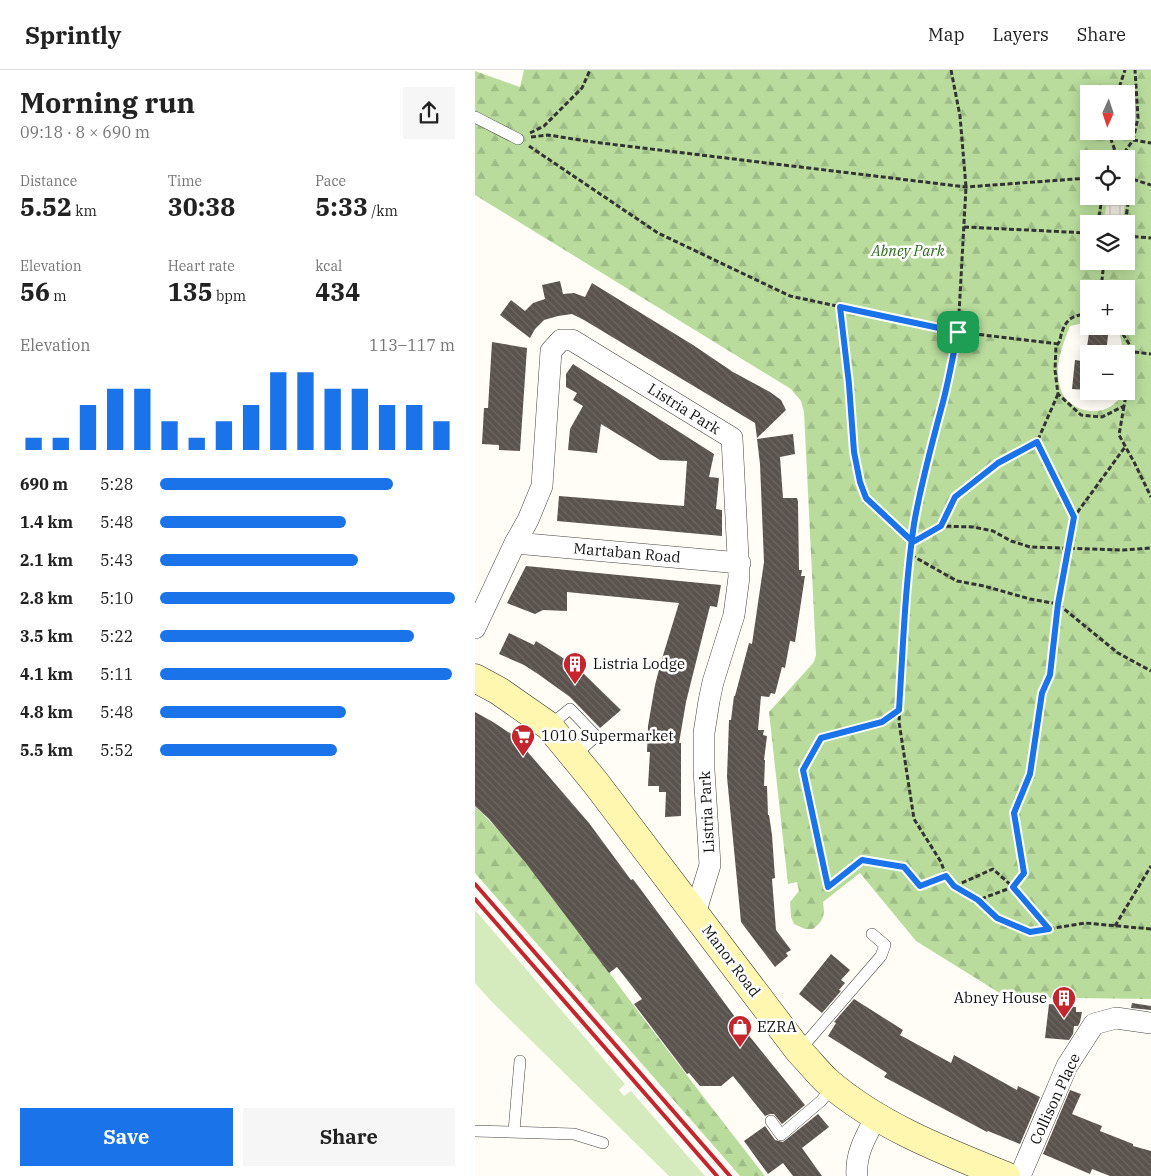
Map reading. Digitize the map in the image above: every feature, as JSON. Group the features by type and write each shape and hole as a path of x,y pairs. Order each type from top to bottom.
{"main road":[{"name":"Manor Road","path":"475,678 499,691 549,726 799,1051 833,1086 875,1116 943,1150 1006,1176"}],"street":[{"name":"Listria Park","path":"475,628 515,543 528,520 542,486 551,351 561,340 572,340 732,438 739,563 734,615 713,682 705,725 704,770 710,865 695,914"},
{"name":"Martaban Road","path":"515,543 739,563"},
{"name":"Collison Place","path":"1020,1176 1067,1066 1094,1024 1115,1018 1151,1023"},
{"path":"857,1176 856,1164 862,1144 875,1116"}],"lane":[{"path":"475,117 518,138"},
{"path":"799,1051 881,956 885,945 872,934"},
{"path":"514,1131 520,1061"},
{"path":"771,1121 781,1135 821,1101 833,1086"},
{"path":"475,1131 574,1134 603,1143"}],"path":[{"path":"518,138 544,126 582,88 590,70"},
{"path":"951,70 960,116 966,187 958,332 943,401 927,460 914,525 906,592 899,722 914,819 941,862 946,876 954,886 978,900 997,918 1030,932 1085,923 1151,929"},
{"path":"1120,85 1125,70"},
{"path":"1135,70 1138,118 1135,131"},
{"path":"518,138 548,134 593,142 966,187 1080,179"},
{"path":"518,138 658,233 790,296 958,332 1059,344"},
{"path":"1126,150 1133,140 1151,143"},
{"path":"1135,180 1151,185"},
{"path":"964,227 1080,233"},
{"path":"1135,237 1151,238"},
{"path":"840,307 849,384 854,452 860,482 866,498 913,542"},
{"path":"941,526 955,497 998,463 1037,442 1058,394 1055,362 1056,346 1059,344 1065,323 1080,314"},
{"path":"1135,352 1151,354"},
{"path":"1058,394 1081,415 1102,417 1124,406"},
{"path":"1125,400 1119,436 1148,488 1151,497"},
{"path":"1037,442 1074,517"},
{"path":"978,900 1013,887 1024,873 1014,813 1030,774 1042,693 1050,675 1058,604 1074,517 1125,447"},
{"path":"913,542 941,526 993,530 1011,540 1030,547 1123,550 1151,548"},
{"path":"911,555 957,581 1058,604 1117,653 1151,670"},
{"path":"899,710 882,722 821,738 803,770 828,887 862,860 904,867 920,886 946,876"},
{"path":"1115,926 1151,866"},
{"path":"954,886 993,869 1013,887 1049,929"}],"green space":[{"name":"Abney Park","path":"524,70 1151,70 1151,999 1006,997 916,941 860,873 823,902 823,917 813,929 805,929 794,924 791,917 790,902 799,891 797,882 788,884 769,712 814,662 816,655 804,412 801,401 791,389 475,195 475,71 520,87"},
{"path":"475,806 511,844 545,886 647,1023 765,1176 740,1176 475,873"},
{"path":"475,910 625,1084 619,1090 624,1096 631,1091 705,1176 669,1176 475,983"}],"shaded area":[{"path":"1106,205 1124,205 1123,215 1105,215"}],"building":[{"path":"560,281 563,294 574,293 585,297 592,283 733,372 770,392 781,400 786,410 757,438 755,423 572,314 544,320 535,329 530,338 500,315 511,300 525,311 533,303 545,299 542,285"},
{"path":"1089,335 1108,335 1107,345 1087,345"},
{"path":"492,342 527,348 520,451 499,450 499,445 482,444 484,408 488,408"},
{"path":"1075,360 1080,361 1080,389 1072,389"},
{"path":"573,364 714,454 709,477 719,478 716,509 722,510 722,536 557,521 559,496 684,506 687,461 660,460 601,424 597,453 568,450 570,429 583,406 573,400 577,393 566,387 566,374"},
{"path":"793,434 795,454 780,457 783,498 797,498 799,570 802,570 801,576 805,576 795,642 790,641 785,668 782,667 775,694 771,693 769,697 761,696 758,730 764,730 763,735 767,736 764,760 764,786 767,786 768,815 772,835 775,878 772,879 776,930 791,950 786,953 788,956 775,967 741,922 727,777 729,720 731,720 734,696 749,643 752,644 764,562 760,464 757,439"},
{"path":"526,566 721,585 717,607 710,606 686,702 679,743 681,743 681,816 665,817 666,792 659,792 659,786 648,786 650,752 647,752 648,726 655,685 679,603 567,592 567,611 543,610 535,614 507,603"},
{"name":"Listria Lodge","path":"509,633 534,645 536,641 560,656 583,673 621,710 600,728 570,697 524,665 499,654"},
{"path":"475,712 522,741 520,743 589,823 631,880 633,879 746,1032 805,1105 782,1124 774,1114 765,1116 733,1076 721,1086 700,1086 689,1073 687,1074 634,1004 642,999 617,967 609,973 525,862 489,819 475,806"},
{"path":"831,954 850,970 841,980 845,983 839,990 841,991 822,1013 799,994"},
{"path":"854,999 903,1030 900,1035 951,1063 954,1055 1017,1090 1018,1086 1040,1097 1020,1144 987,1132 884,1077 887,1073 828,1036 836,1023 834,1022"},
{"path":"1132,1003 1151,1006 1151,1010 1131,1008"},
{"name":"Abney House","path":"1049,1004 1076,1007 1076,1012 1082,1012 1080,1022 1078,1026 1074,1026 1073,1034 1069,1040 1045,1038"},
{"path":"1070,1090 1081,1094 1072,1114 1102,1126 1100,1131 1133,1144 1133,1146 1151,1151 1151,1176 1110,1176 1092,1169 1090,1174 1043,1154"},
{"path":"818,1114 829,1127 802,1148 822,1176 793,1176 783,1163 768,1174 744,1141 765,1126 775,1140 783,1142"}],"railway":[{"path":"475,884 730,1176"},
{"path":"475,899 717,1176"}],"place":[{"name":"Listria Lodge","path":"575,685"},
{"name":"1010 Supermarket","path":"523,757"},
{"name":"Abney House","path":"1064,1019"},
{"name":"EZRA","path":"740,1048"}],"route":[{"path":"958,332 840,307 849,384 854,452 860,482 866,498 913,542 941,526 955,497 998,463 1037,442 1074,517 1058,604 1050,675 1042,693 1030,774 1014,813 1024,873 1013,887 1049,929 1030,932 997,918 978,900 954,886 946,876 920,886 904,867 862,860 828,887 803,770 821,738 882,722 899,710 906,592 913,542 914,525 929,451 943,401 958,332"}]}
